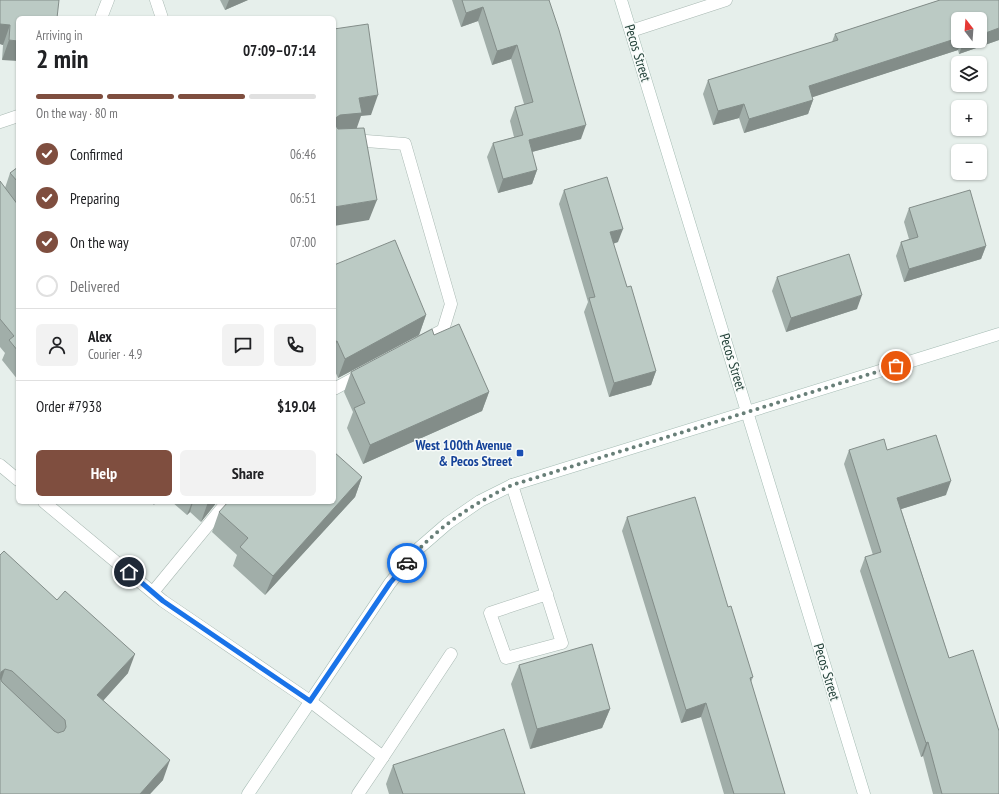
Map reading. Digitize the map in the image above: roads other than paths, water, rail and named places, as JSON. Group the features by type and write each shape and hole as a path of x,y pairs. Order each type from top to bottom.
{"street":[{"path":"102,16 108,0"},
{"path":"156,0 161,16"},
{"name":"Pecos Street","path":"621,0 864,794"},
{"path":"631,32 726,0"},
{"path":"0,122 16,117"},
{"path":"336,142 353,140 405,144 451,304 443,330 409,348"},
{"path":"248,794 390,583 418,549 448,523 480,501 512,485 999,334"},
{"path":"336,388 375,367"},
{"path":"0,465 16,478"},
{"path":"512,485 547,594 562,643 506,658 490,613 547,594"},
{"path":"46,504 153,592 310,701 383,757"},
{"path":"153,592 225,504"},
{"path":"358,794 451,654"}],"place":[{"name":"West 100th Avenue & Pecos Street","path":"520,453"}]}
